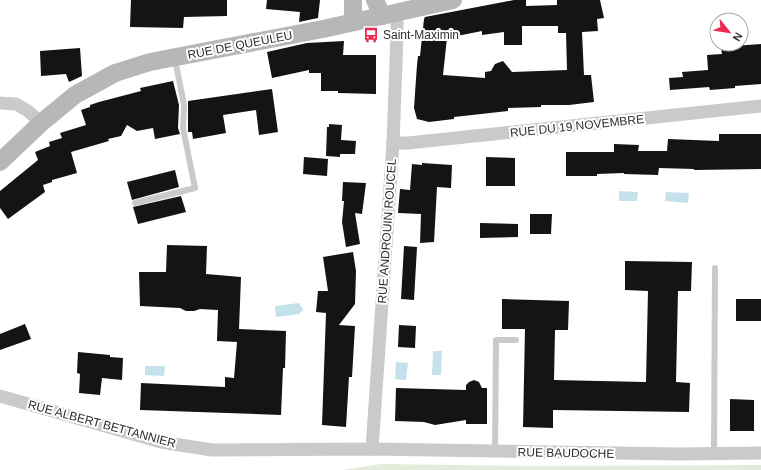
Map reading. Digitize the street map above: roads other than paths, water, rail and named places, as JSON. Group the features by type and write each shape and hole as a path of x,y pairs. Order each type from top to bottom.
{"street":[{"path":"353,0 353,22"},
{"name":"RUE DE QUEULEU","path":"0,162 41,123 76,95 115,73 150,62 353,22 383,10 453,0"},
{"name":"RUE ANDROUIN ROUCEL","path":"372,449 393,143 397,35 397,22 383,10"},
{"path":"0,103 16,104 28,111 41,123"},
{"name":"RUE DU 19 NOVEMBRE","path":"393,143 408,144 761,106"},
{"name":"RUE ALBERT BETTANNIER","path":"0,396 161,442 212,450 372,449"},
{"name":"RUE BAUDOCHE","path":"372,449 495,452 761,453"}],"lane":[{"path":"135,203 195,188 183,128 184,105 175,58"},
{"path":"714,454 715,268"},
{"path":"495,452 496,340 516,340"}],"water":[{"path":"619,191 638,192 637,201 619,201"},
{"path":"666,192 689,193 688,203 665,201"},
{"path":"299,303 303,309 300,314 276,317 275,306"},
{"path":"433,351 442,351 441,375 432,375"},
{"path":"396,362 408,363 406,380 395,379"},
{"path":"145,366 165,366 164,376 145,375"}],"place":[{"name":"Saint-Maximin","path":"371,35"}]}
